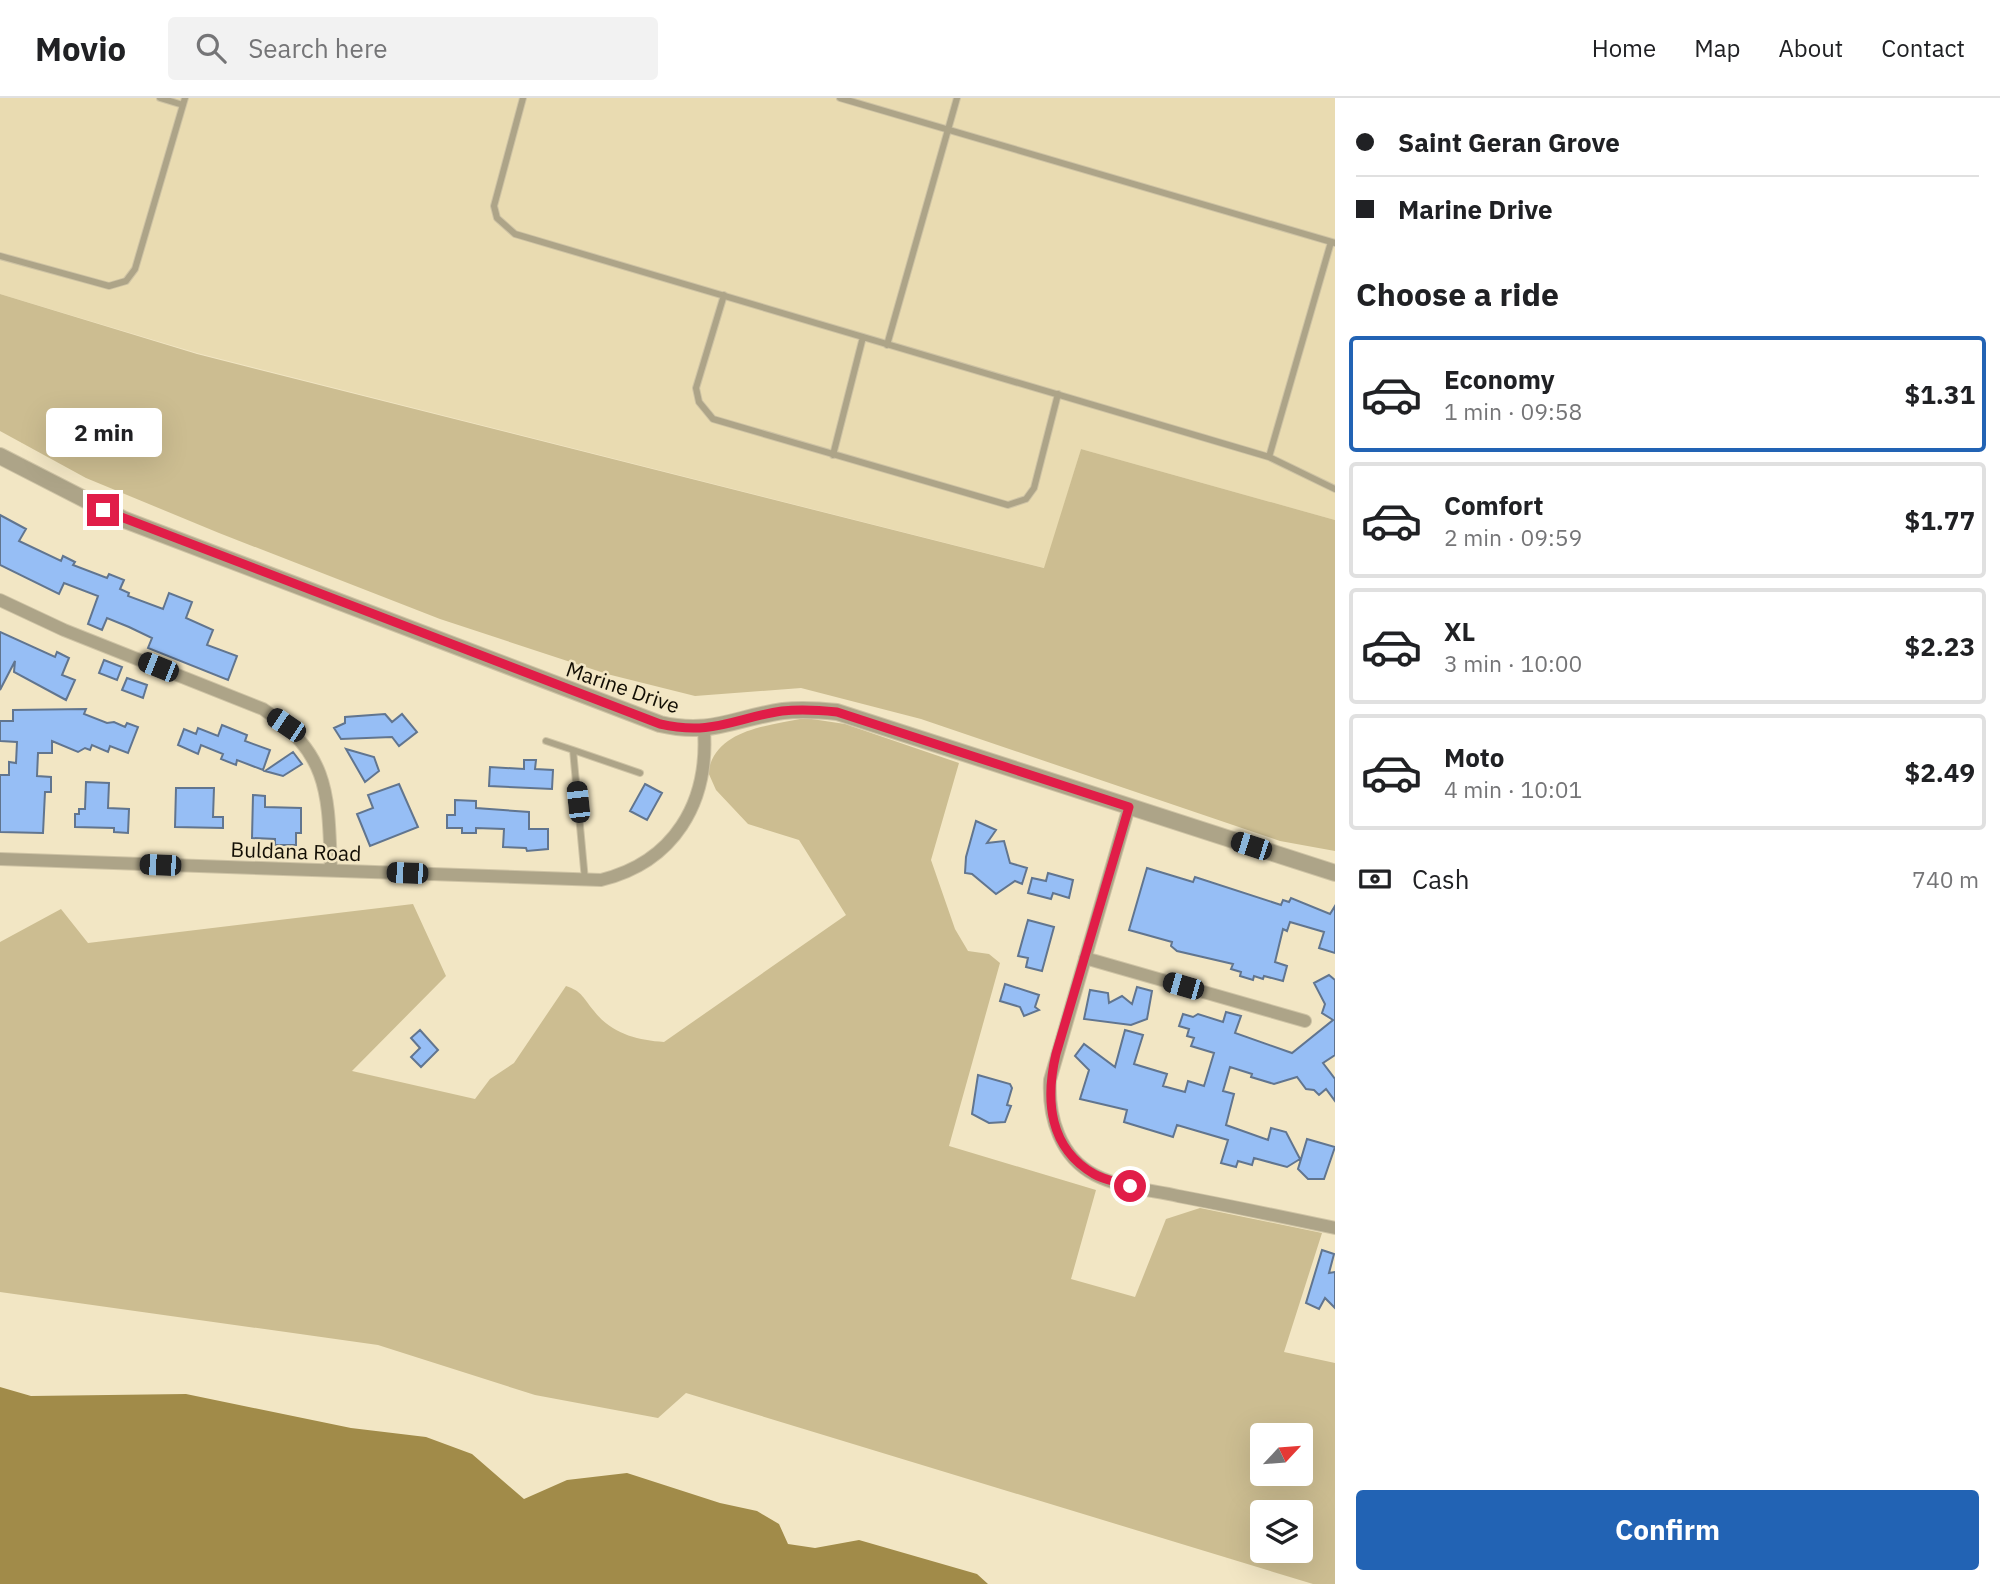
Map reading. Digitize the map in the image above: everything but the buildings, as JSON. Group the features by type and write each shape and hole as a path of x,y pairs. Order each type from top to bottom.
{"street":[{"name":"Marine Drive","path":"0,456 125,520 626,713 681,729 704,730 780,711 808,709 837,712 1335,873"},
{"path":"0,600 64,630 263,709 286,725 307,747 320,771 328,803 331,870"},
{"name":"Buldana Road","path":"0,859 585,880 619,876 662,852 675,836 689,811 699,780 704,730"},
{"path":"1129,807 1056,1054 1049,1092 1054,1126 1079,1163 1096,1175 1130,1186 1335,1228"},
{"path":"1085,958 1305,1021"}],"lane":[{"path":"0,256 109,286 126,281 135,269 184,101 160,98"},
{"path":"523,98 494,206 497,218 515,234 1269,457 1335,488"},
{"path":"840,98 1333,242 1269,457"},
{"path":"887,345 957,98"},
{"path":"724,295 696,388 698,402 713,419 982,500 1008,505 1018,503 1034,488 1058,394"},
{"path":"833,455 863,337"},
{"path":"546,741 640,773"},
{"path":"573,750 585,880"}],"shaded area":[{"path":"0,98 1335,98 1335,520 1081,449 1045,568 197,353 0,294"},
{"path":"0,294 197,354 1044,568 1081,449 1335,520 1335,851 1280,841 921,719 801,688 695,696 607,674 440,619 86,478 0,431"},
{"path":"805,718 845,724 959,763 931,860 955,929 968,951 989,954 1000,963 949,1146 1096,1190 1071,1279 1135,1297 1166,1219 1200,1208 1322,1233 1284,1352 1335,1363 1335,1584 1313,1584 686,1393 658,1418 535,1395 378,1345 0,1292 0,942 61,909 88,943 413,904 446,976 352,1071 475,1099 490,1079 514,1063 566,986 579,993 601,1019 617,1030 644,1040 664,1042 846,915 799,840 748,824 716,790 708,772 713,757 733,738 761,727"},
{"path":"0,1387 31,1396 186,1394 351,1428 426,1437 472,1454 524,1499 567,1480 627,1473 720,1503 757,1511 779,1524 788,1544 815,1548 859,1540 977,1574 988,1584 0,1584"}],"route":[{"path":"103,510 601,704 660,724 681,729 704,730 780,711 808,709 837,712 1129,807 1056,1054 1050,1080 1049,1104 1054,1126 1067,1149 1079,1163 1096,1175 1130,1186"}]}
